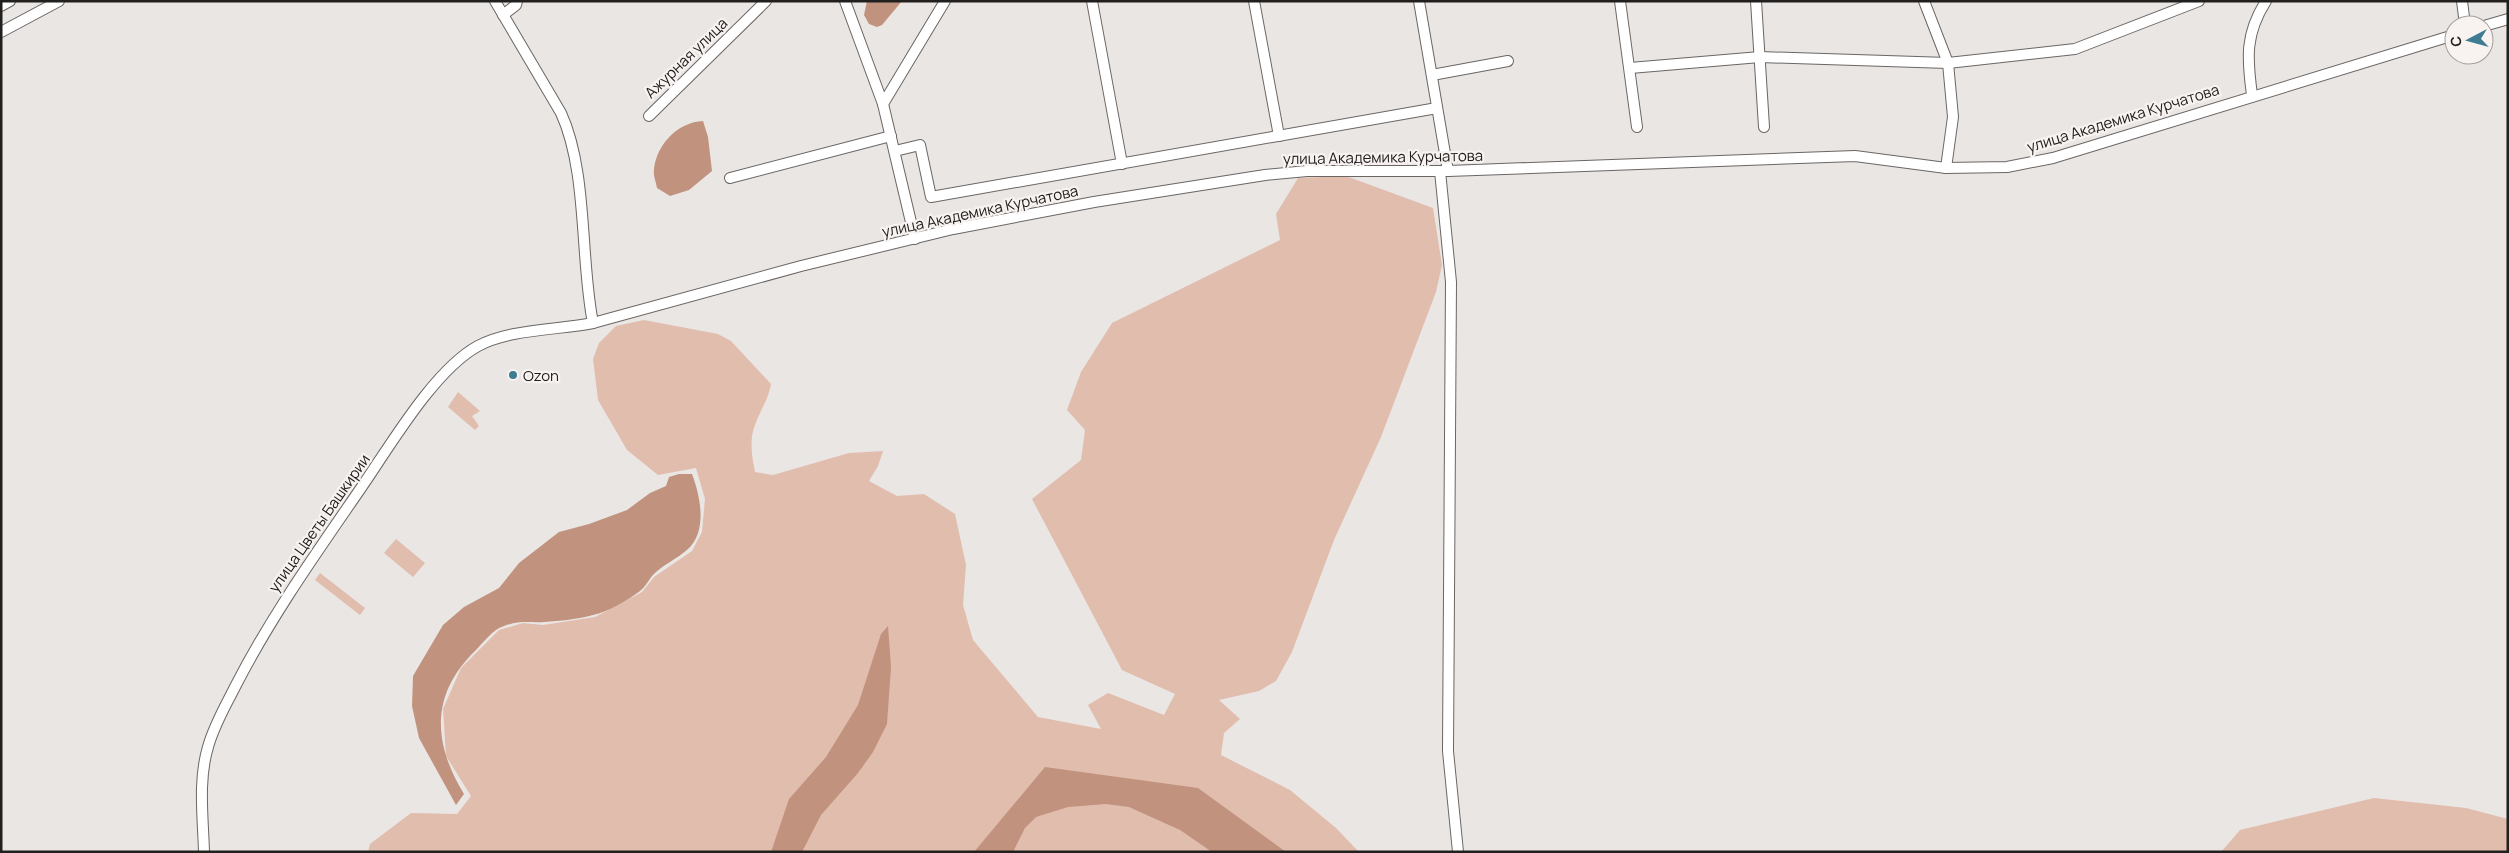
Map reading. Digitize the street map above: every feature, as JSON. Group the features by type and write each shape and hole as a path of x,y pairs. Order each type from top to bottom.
{"street":[{"path":"1,6 10,1"},
{"path":"1,32 59,1"},
{"path":"495,1 562,113 570,131 580,194 589,304 593,323"},
{"path":"503,15 516,5 518,1"},
{"name":"Ажурная улица","path":"649,116 766,1"},
{"path":"845,1 883,104 915,238"},
{"path":"883,104 945,1"},
{"path":"1092,1 1122,164"},
{"path":"1254,1 1279,136"},
{"path":"1419,1 1437,108 1444,171 1451,282 1448,751 1458,852"},
{"path":"1620,1 1637,127"},
{"path":"1756,1 1764,126"},
{"path":"1924,1 1948,63 1953,117 1946,168"},
{"path":"1630,68 1760,57 1948,63 2075,49 2199,1"},
{"path":"2252,95 2248,47 2254,20 2266,1"},
{"path":"2462,1 2464,15"},
{"path":"2494,23 2508,19"},
{"name":"улица Академика Курчатова","path":"593,323 802,266 915,238 1094,202 1306,171 1444,171 1855,156 1946,168 2007,168 2053,158 2252,95 2444,38"},
{"path":"1432,75 1508,61"},
{"path":"894,150 920,145 932,197 1437,108"},
{"path":"730,178 891,136"},
{"name":"улица Цветы Башкирии","path":"204,852 204,766 208,747 218,720 252,654 284,599 404,427 454,365 478,346 509,336 593,323"}],"shaded area":[{"path":"867,1 902,1 882,25 877,27 869,24 864,15"},
{"path":"703,121 708,137 712,171 689,190 670,196 657,188 654,169 659,151 677,130 685,125"},
{"path":"1346,176 1433,208 1442,265 1436,292 1381,437 1334,540 1292,652 1276,681 1259,691 1219,700 1240,719 1224,733 1221,755 1290,790 1336,828 1359,852 368,852 370,844 411,813 457,814 471,796 446,756 443,709 461,668 499,630 523,623 543,625 595,617 642,592 654,577 692,551 702,532 705,499 696,468 658,475 627,450 598,400 593,359 599,343 616,326 644,320 718,334 731,341 771,384 753,430 752,455 755,472 773,475 849,453 883,451 878,466 869,481 897,496 924,494 955,514 966,565 963,605 973,640 1038,717 1101,729 1088,705 1108,693 1164,715 1175,694 1122,670 1032,499 1081,460 1085,430 1067,410 1081,372 1112,323 1280,240 1276,214 1298,178"},
{"path":"458,392 480,411 472,416 479,426 475,430 448,407"},
{"path":"679,474 692,474 700,502 698,533 688,549 656,572 640,591 618,605 581,618 550,622 520,622 504,626 488,637 460,668 450,685 444,702 441,720 446,756 464,794 456,805 419,738 412,706 413,676 443,625 464,607 499,588 519,563 559,532 589,524 627,510 650,493 666,486 669,477"},
{"path":"396,539 425,563 413,577 384,553"},
{"path":"320,573 365,608 360,615 315,580"},
{"path":"888,626 891,667 887,724 873,752 858,773 821,815 802,852 771,852 789,799 826,757 858,705 881,634"},
{"path":"1045,767 1198,788 1286,852 1212,852 1180,830 1129,807 1106,804 1068,807 1036,817 1025,828 1013,852 974,852"},
{"path":"2374,798 2466,808 2508,819 2508,852 2221,852 2240,830"}],"place":[{"name":"Ozon","path":"513,375"}]}
